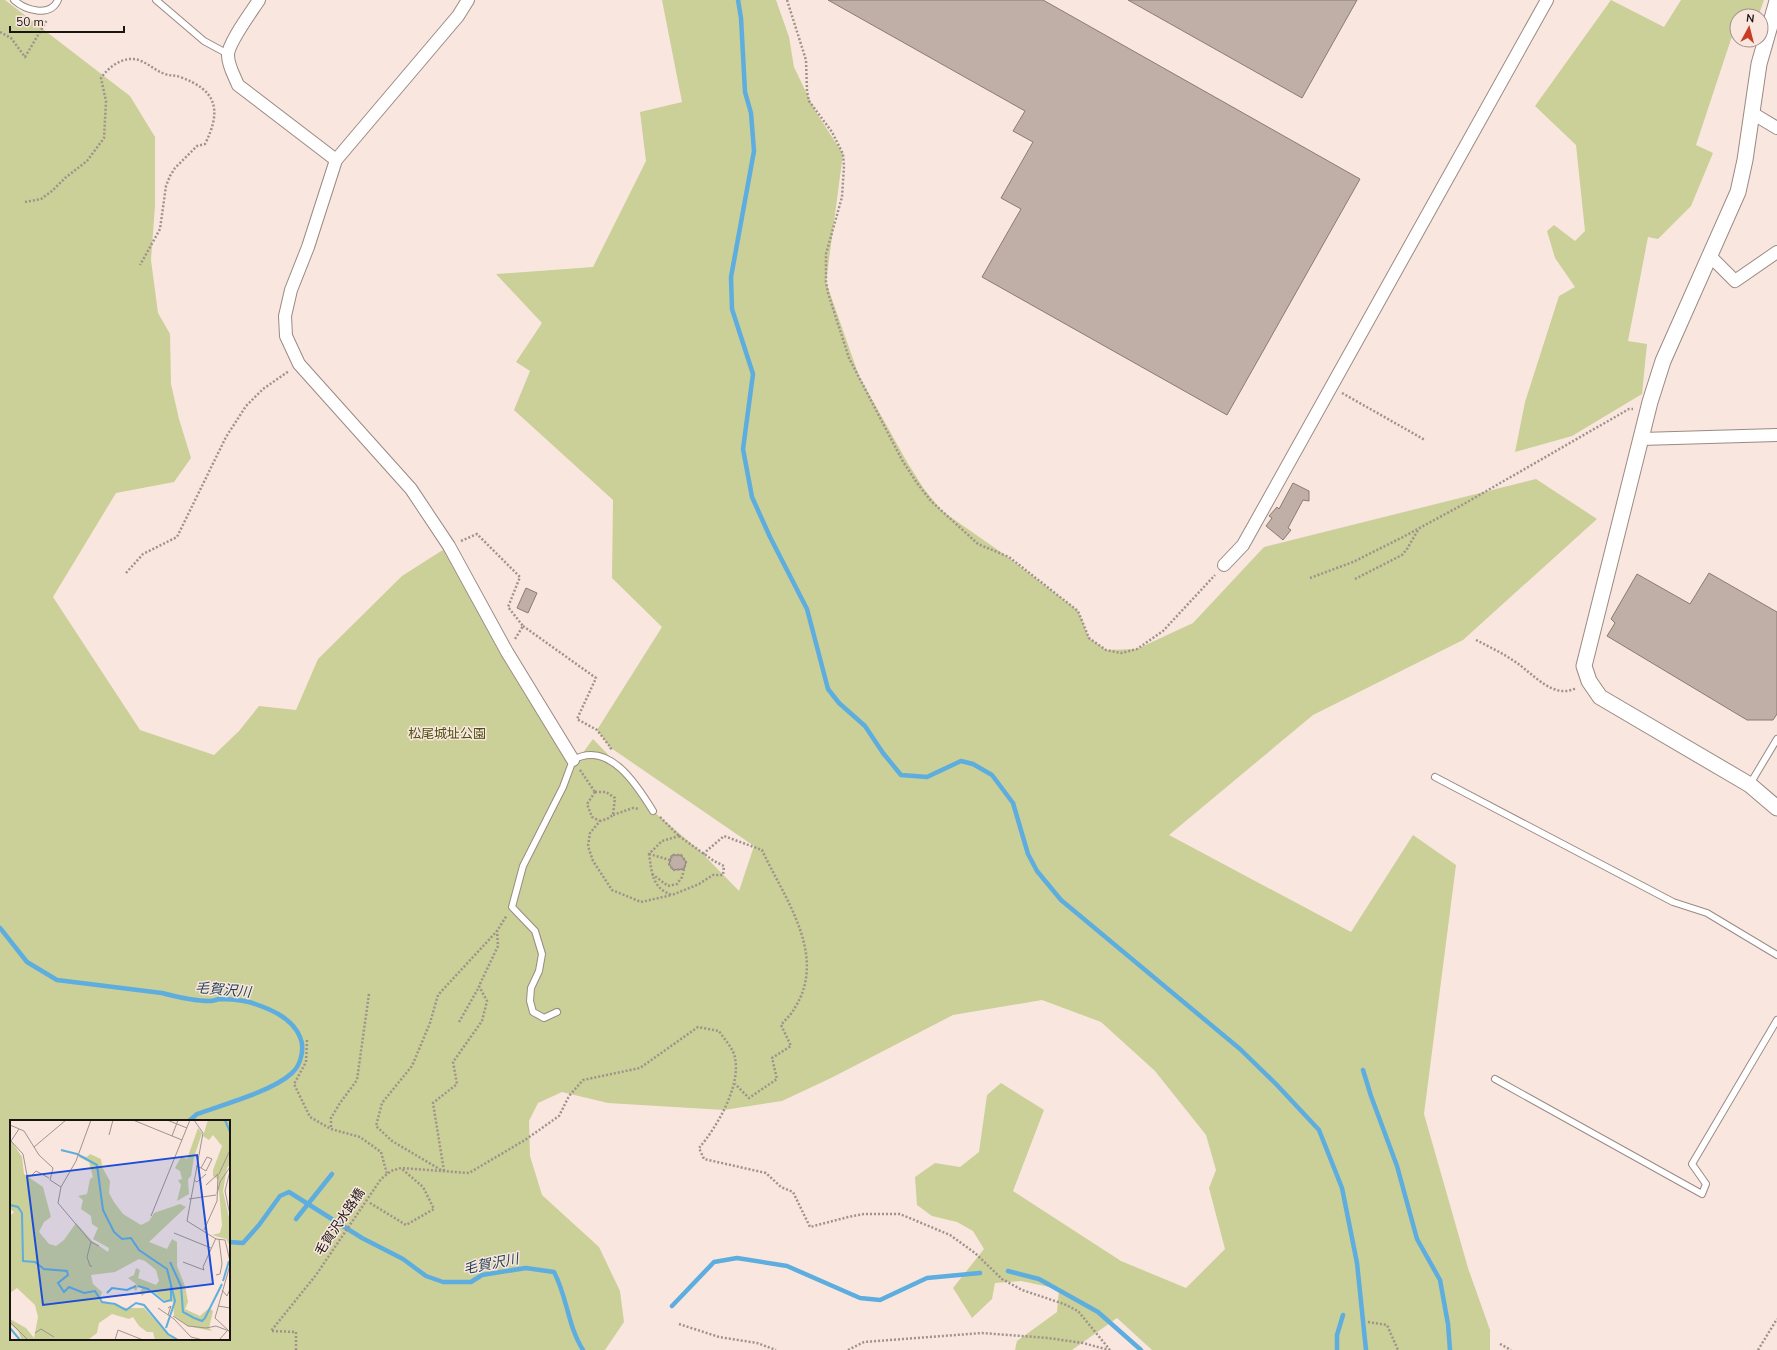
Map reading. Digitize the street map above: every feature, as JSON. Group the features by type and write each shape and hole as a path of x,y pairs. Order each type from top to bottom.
{"street":[{"path":"260,0 231,45 228,54 231,69 238,84 336,160"},
{"path":"468,0 458,16 336,160 308,247 291,290 285,316 286,336 299,364 411,489 449,546 507,652 573,760"},
{"path":"1224,566 1243,545 1547,0"},
{"path":"1777,1 1759,64 1741,181 1726,221 1663,361 1649,406 1584,666 1589,681 1600,697 1750,785 1777,808"},
{"path":"1752,113 1777,128"},
{"path":"1710,256 1735,281 1777,252"},
{"path":"1641,440 1777,435"}],"lane":[{"path":"14,0 20,6 34,11 44,10 57,2"},
{"path":"156,0 204,41 228,54"},
{"path":"1750,785 1777,739"},
{"path":"557,1012 544,1018 533,1012 530,1001 531,988 539,971 542,954 535,932 512,907 524,866 563,787 573,760 582,754 593,754 604,758 621,768 639,788 653,811"},
{"path":"1435,777 1673,902 1707,913 1777,955"},
{"path":"1495,1079 1702,1194 1706,1184 1692,1164 1777,1020"}],"path":[{"path":"787,0 806,60 807,91 809,101 832,132 843,154 844,166 842,197 826,254 826,282 828,293 850,358 902,460 917,483 931,501 978,544 1009,557 1078,611 1089,638 1106,650 1121,653 1137,649 1163,631 1224,566"},
{"path":"0,32 11,38 24,57 57,2"},
{"path":"25,202 41,199 52,191 65,178 87,161 104,138 106,101 102,78 106,70 124,60 138,60 166,75 179,76 202,87 209,95 215,106 213,128 205,144 197,146 175,168 170,176 166,186 160,229 140,265"},
{"path":"126,573 143,554 178,537 226,437 246,406 263,389 299,364"},
{"path":"1332,387 1425,440"},
{"path":"1310,578 1353,562 1419,528 1629,409 1649,406"},
{"path":"1355,580 1402,555 1407,550 1419,528"},
{"path":"449,546 477,534 520,577 508,607 523,626 596,678 577,719 597,730 611,748 604,758"},
{"path":"507,652 523,626"},
{"path":"1476,640 1517,662 1546,686 1559,691 1571,691 1589,681"},
{"path":"573,760 595,792"},
{"path":"595,792 587,804 592,816 600,821"},
{"path":"595,792 606,792 615,798 613,815 608,819 600,821 590,833 588,846 593,861 612,890 641,902 672,895 699,884 713,875 723,875 724,866 703,854 679,836 662,841 650,854 652,874 656,884 672,895"},
{"path":"703,854 724,836 762,850 800,926 808,960 805,985 795,1008 781,1025 791,1046 772,1058 776,1079 749,1098 735,1084"},
{"path":"650,854 670,860"},
{"path":"652,874 668,886 677,884 682,877 686,862 681,855 672,855 669,864 673,870 684,869"},
{"path":"444,1171 392,1141 376,1126 382,1103 412,1066 430,1023 438,995 497,931 512,907"},
{"path":"459,1022 479,986 498,946 497,931"},
{"path":"444,1171 433,1103 457,1084 453,1062 482,1021 487,1001 479,986"},
{"path":"331,1129 331,1118 357,1080 369,994"},
{"path":"401,1168 469,1173 525,1140 559,1116 569,1096 583,1080 614,1072 640,1068 698,1027 719,1031 735,1057 735,1084 710,1136 699,1148 704,1159 766,1173 781,1187 793,1192 810,1227 864,1214 900,1214 950,1235 975,1253 1002,1279 1022,1290 1064,1304 1078,1311 1110,1350 1083,1343 1048,1338 982,1333 864,1342 848,1350"},
{"path":"307,1040 306,1062 294,1084 310,1117 331,1129 360,1137 381,1152 387,1174"},
{"path":"370,1203 406,1225 434,1210 423,1187 401,1168"},
{"name":"毛賀沢水路橋","path":"296,1350 296,1332 271,1330 316,1275 381,1179 387,1174 401,1168"},
{"path":"1758,1350 1777,1319"},
{"path":"1368,1322 1387,1325 1398,1350"},
{"path":"679,1324 719,1337 757,1343 776,1350"},
{"path":"1500,1344 1511,1350"}],"green space":[{"name":"松尾城址公園","path":"0,0 5,0 130,96 155,137 155,206 151,260 158,313 170,334 171,384 179,419 191,458 174,482 116,493 53,597 140,730 214,755 239,731 259,706 296,710 318,659 402,576 449,546 573,759 582,754 593,739 621,768 653,811 700,851 739,891 754,846 611,748 597,730 662,627 612,578 613,500 514,410 530,371 516,362 542,323 496,274 593,267 646,161 640,112 682,102 662,0 776,0 789,37 794,67 814,109 843,154 826,282 859,376 907,462 924,489 942,511 1005,555 1078,611 1089,638 1106,650 1137,649 1193,623 1264,547 1536,479 1597,519 1463,640 1313,715 1169,835 1351,932 1413,835 1456,865 1424,1114 1468,1268 1490,1330 1490,1350 1152,1350 1117,1318 1072,1350 1015,1350 1017,1341 1057,1312 1059,1289 1021,1281 995,1283 992,1299 972,1318 953,1288 984,1249 973,1231 957,1222 932,1216 917,1205 915,1177 935,1163 960,1167 979,1152 987,1095 1001,1083 1044,1110 1013,1191 1121,1261 1186,1288 1225,1249 1209,1188 1216,1170 1206,1135 1155,1071 1101,1022 1042,1000 953,1015 831,1078 782,1101 724,1110 608,1103 562,1092 538,1103 529,1121 530,1156 542,1195 599,1247 620,1291 624,1322 605,1350 0,1350"},
{"path":"1611,0 1664,27 1681,0 1764,0 1761,8 1729,8 1729,45 1696,145 1713,153 1691,206 1658,239 1648,237 1628,341 1647,344 1642,394 1572,436 1515,452 1525,402 1559,296 1575,287 1555,258 1547,231 1554,225 1575,241 1585,231 1576,145 1535,106"}],"building":[{"path":"828,0 1043,0 1360,179 1227,415 982,277 1021,209 1001,198 1033,142 1013,131 1025,111"},
{"path":"1128,0 1357,0 1302,98"},
{"path":"1293,483 1309,491 1309,501 1303,500 1288,528 1291,530 1283,540 1266,526 1272,518 1269,516 1277,507 1279,509"},
{"path":"1709,573 1777,612 1777,714 1773,720 1747,720 1607,636 1615,623 1611,619 1637,574 1690,604"},
{"path":"526,588 537,593 528,613 517,608"},
{"path":"672,855 681,855 686,862 684,869 673,870 669,864"}],"waterway":[{"path":"738,0 741,18 745,92 751,113 754,151 731,277 732,309 753,374 743,449 752,497 770,537 807,609 828,689 839,703 865,726 883,753 901,775 927,777 961,761 973,764 992,775 1013,803 1028,854 1037,871 1061,900 1240,1049 1276,1084 1319,1130 1342,1188 1357,1263 1366,1350"},
{"name":"毛賀沢川","path":"0,928 27,962 57,980 162,993 198,1000 211,1001 223,999 245,1001 271,1010 279,1014 291,1024 300,1037 302,1046 300,1061 292,1073 273,1086 260,1092 197,1114 190,1120"},
{"path":"1363,1070 1397,1166 1417,1239 1440,1280 1448,1324 1450,1350"},
{"path":"296,1219 332,1174"},
{"name":"毛賀沢川","path":"230,1242 243,1243 259,1225 280,1196 289,1192 362,1238 403,1259 426,1276 443,1282 471,1282 482,1275 526,1268 554,1272 562,1291 574,1331 583,1350"},
{"path":"672,1306 714,1262 737,1258 787,1266 860,1298 880,1300 927,1278 980,1273"},
{"path":"1008,1271 1039,1279 1098,1312 1141,1350"},
{"path":"1337,1350 1337,1335 1343,1315"}]}
